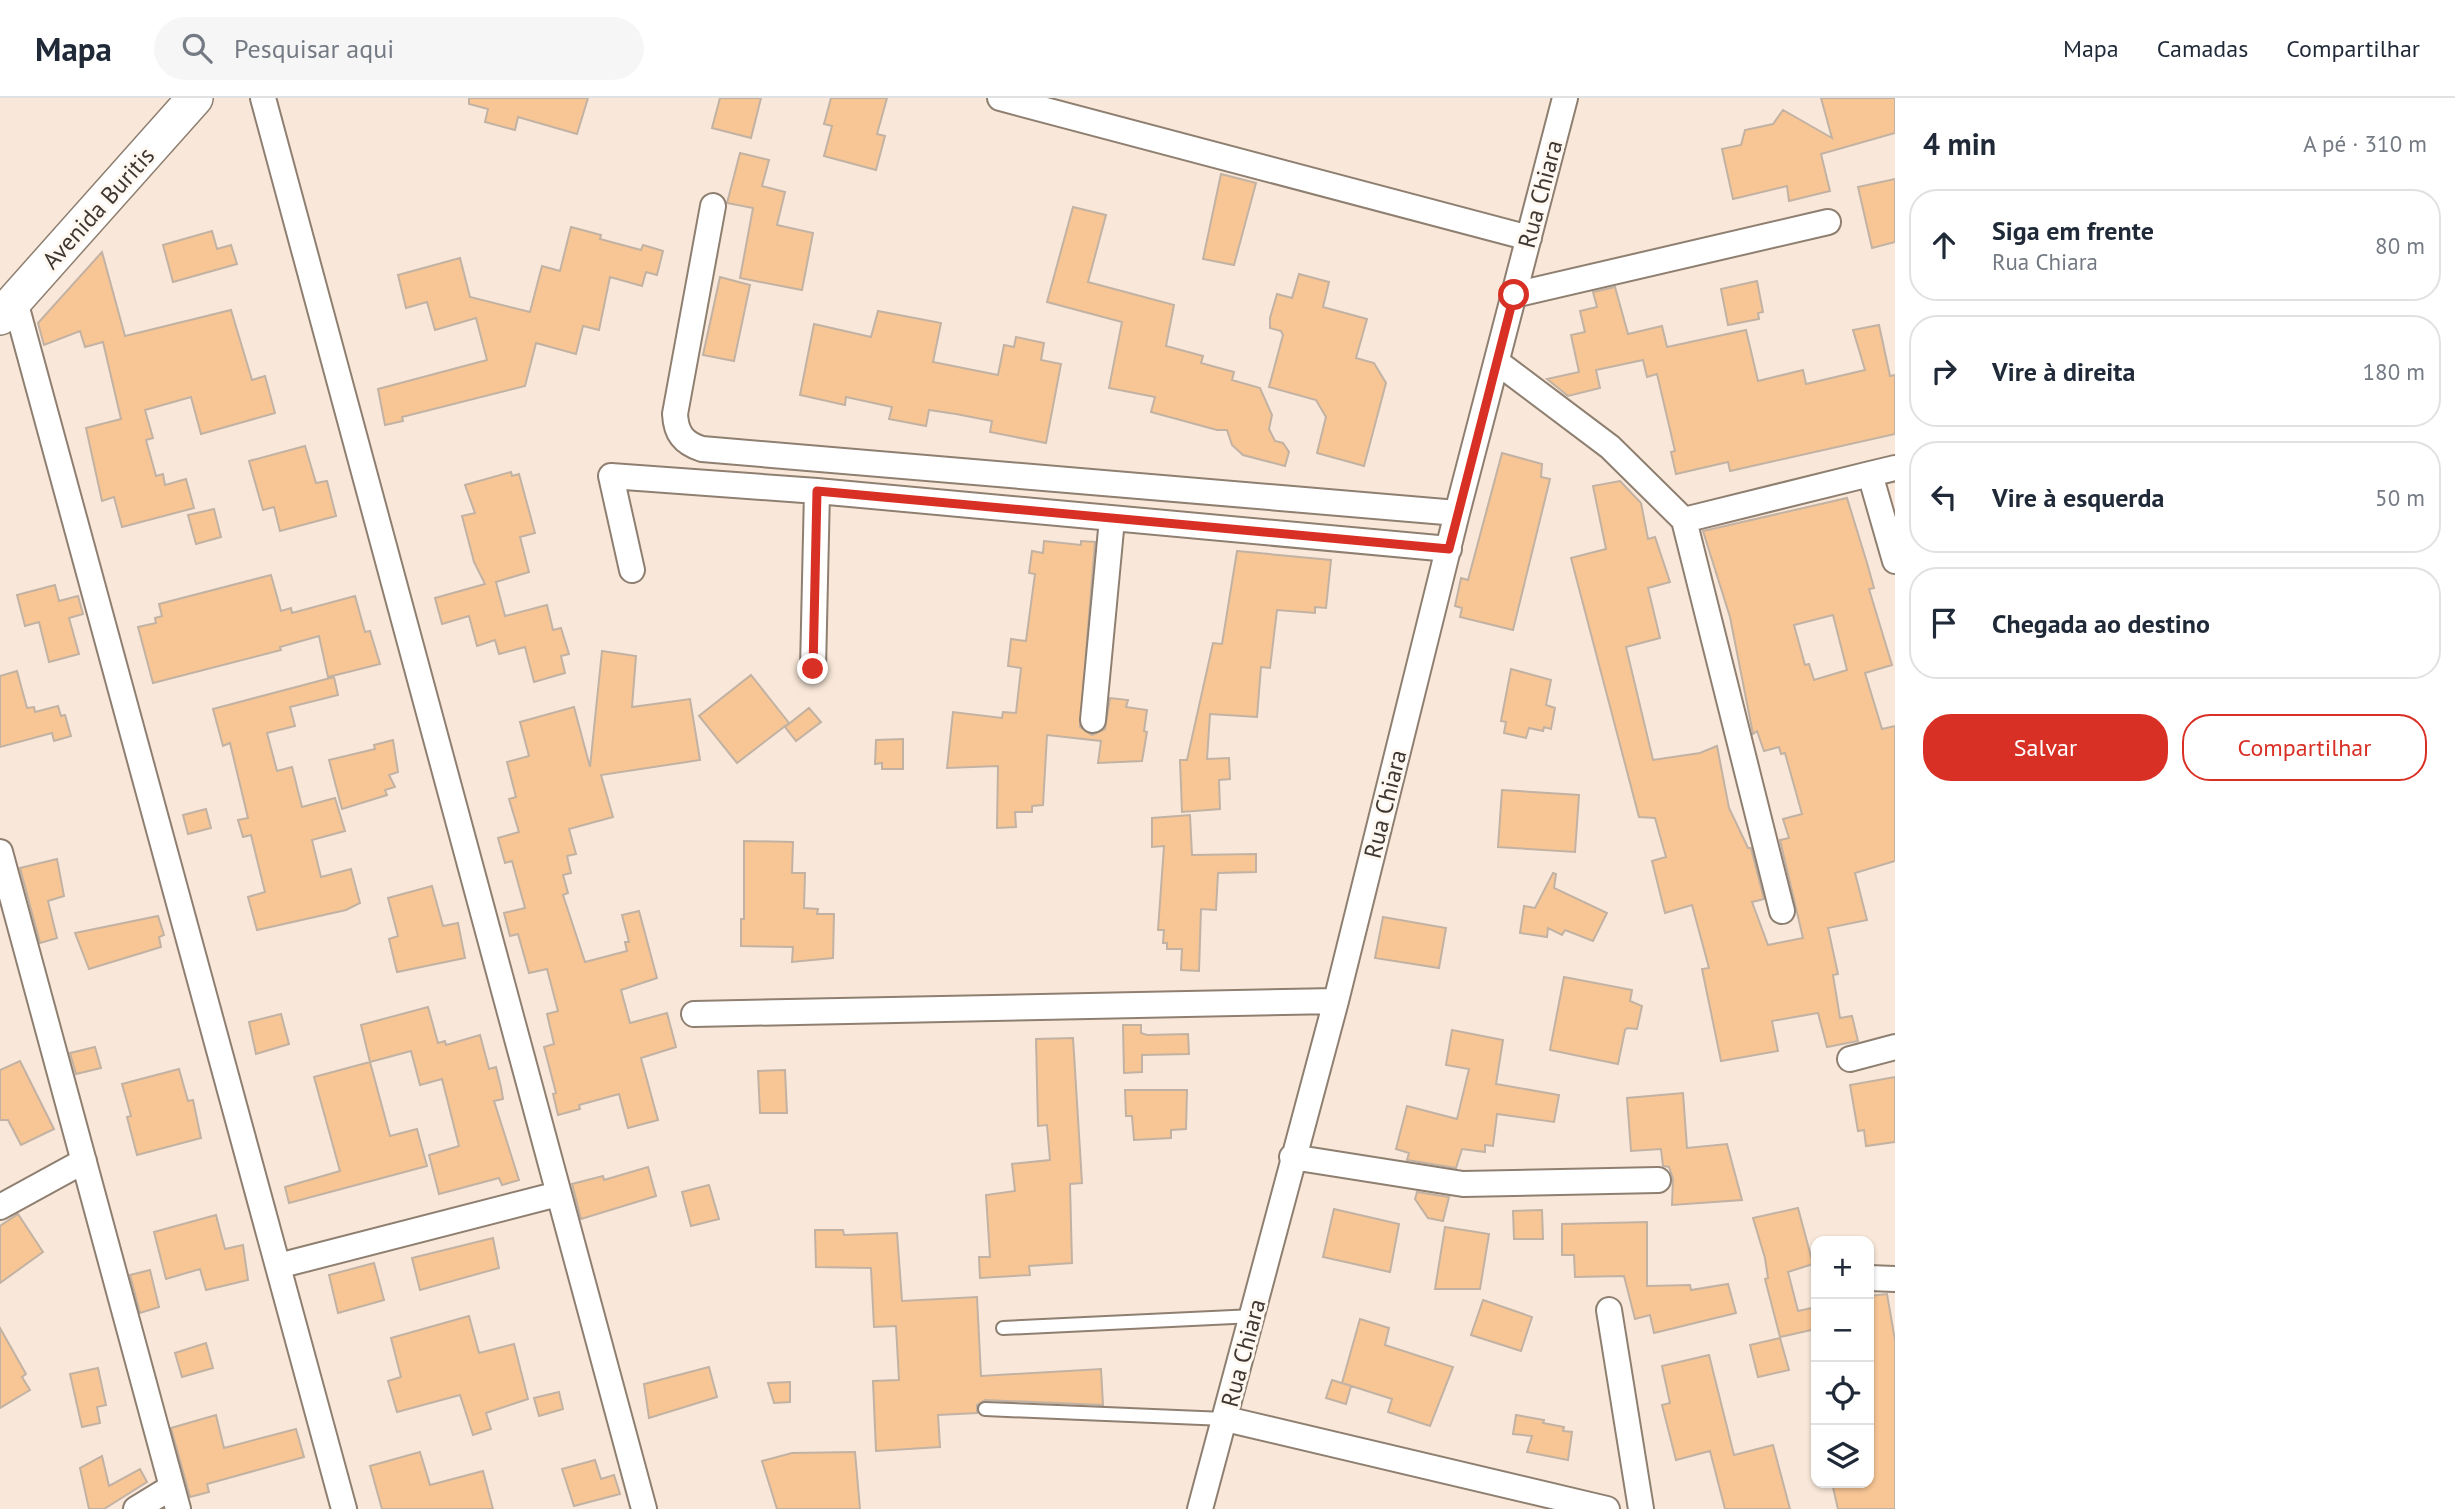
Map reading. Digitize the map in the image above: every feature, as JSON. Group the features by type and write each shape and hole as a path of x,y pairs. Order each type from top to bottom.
{"street":[{"name":"Avenida Buritis","path":"7,309 195,98"},
{"path":"263,98 644,1509"},
{"path":"1000,98 1528,238"},
{"name":"Rua Chiara","path":"1200,1509 1254,1316 1292,1157 1336,1000 1457,513 1565,98"},
{"path":"713,206 675,414 676,429 691,446 1457,513"},
{"path":"1514,295 1829,222"},
{"path":"7,309 278,1266 344,1509"},
{"path":"1497,362 1610,447 1684,520 1782,911"},
{"path":"1684,520 1895,468"},
{"path":"1870,474 1895,561"},
{"path":"632,570 611,476 817,491 1449,549"},
{"path":"813,669 817,491"},
{"path":"1093,720 1112,519"},
{"path":"2,865 175,1498 135,1509"},
{"path":"694,1014 1336,1000"},
{"path":"1850,1059 1895,1047"},
{"path":"1292,1157 1463,1184 1658,1180"},
{"path":"0,1207 84,1161"},
{"path":"278,1266 558,1194"},
{"path":"1874,1278 1895,1279"},
{"path":"1609,1310 1641,1509"},
{"path":"1226,1419 1607,1509"}],"lane":[{"path":"1003,1328 1254,1316"},
{"path":"985,1409 1226,1419"}],"building":[{"path":"469,98 588,98 577,134 518,117 515,130 485,122 488,109 469,104"},
{"path":"720,98 761,98 751,138 712,128"},
{"path":"831,98 887,98 877,134 885,136 876,170 824,156 832,126 824,124"},
{"path":"1821,98 1895,98 1895,133 1821,154 1830,191 1789,201 1787,186 1733,199 1722,149 1741,145 1745,130 1773,124 1783,110 1832,138"},
{"path":"740,153 769,160 762,186 785,192 777,225 813,233 802,290 740,278 753,208 727,203"},
{"path":"1221,174 1256,183 1234,265 1203,259"},
{"path":"1895,179 1895,242 1872,248 1858,187"},
{"path":"1073,207 1106,215 1088,282 1174,305 1166,346 1203,356 1201,363 1234,372 1232,380 1260,388 1272,415 1269,429 1275,441 1283,443 1289,452 1285,466 1243,455 1232,445 1227,430 1217,430 1151,412 1155,397 1109,388 1122,322 1047,302"},
{"path":"571,227 601,235 600,239 641,250 643,245 663,251 657,275 646,272 642,286 610,277 599,330 583,326 576,354 536,343 525,386 402,417 403,421 385,425 378,389 487,360 476,318 435,330 427,302 406,308 398,275 460,258 470,297 530,312 542,266 560,271"},
{"path":"212,231 217,249 231,245 237,264 173,282 163,245"},
{"path":"102,252 125,336 231,310 252,380 265,376 275,413 201,434 191,397 145,410 153,438 146,440 156,476 163,474 165,485 186,479 194,508 122,527 114,497 102,501 86,428 121,419 103,342 85,347 80,331 44,345 38,323"},
{"path":"1299,274 1329,282 1323,307 1367,319 1356,358 1374,363 1386,383 1364,466 1317,453 1326,417 1316,400 1269,387 1283,335 1281,331 1270,328 1270,318 1277,294 1292,298"},
{"path":"720,277 750,285 734,361 703,355"},
{"path":"1757,281 1763,312 1758,313 1759,319 1728,325 1721,289"},
{"path":"1615,287 1628,334 1662,326 1667,347 1746,330 1758,381 1803,370 1806,384 1865,370 1853,330 1879,325 1890,376 1895,375 1895,434 1730,471 1728,462 1676,474 1671,452 1675,451 1657,374 1647,377 1643,360 1596,370 1600,388 1568,396 1547,379 1579,372 1571,335 1585,332 1580,311 1597,307 1593,292"},
{"path":"878,311 941,323 933,362 998,375 1004,345 1014,347 1016,337 1044,343 1041,360 1061,364 1046,443 990,432 992,421 929,410 926,426 889,419 892,407 846,397 845,405 800,395 814,324 871,337"},
{"path":"305,446 316,483 327,481 336,516 280,531 274,507 263,510 249,461"},
{"path":"1502,453 1542,464 1541,477 1550,479 1513,630 1460,617 1462,608 1455,606 1461,578 1468,580"},
{"path":"511,472 512,476 519,474 535,533 520,537 529,572 496,582 505,616 547,605 553,630 561,628 569,654 561,656 565,673 534,682 525,647 499,654 495,640 477,646 469,616 442,624 435,598 485,584 474,562 462,516 475,513 465,485"},
{"path":"1620,481 1641,503 1648,539 1655,537 1670,582 1648,588 1660,638 1626,647 1653,760 1700,753 1717,746 1729,808 1748,848 1751,848 1764,899 1752,902 1768,945 1803,938 1780,840 1789,838 1783,819 1802,814 1785,753 1781,754 1779,747 1764,751 1757,731 1753,734 1730,617 1703,531 1847,498 1874,588 1869,589 1892,665 1865,673 1882,729 1895,726 1895,861 1855,873 1867,920 1828,928 1838,974 1833,975 1840,1018 1852,1016 1858,1041 1827,1047 1818,1013 1772,1021 1778,1051 1721,1061 1702,969 1709,968 1692,905 1665,913 1652,861 1666,857 1655,818 1639,817 1571,558 1606,549 1593,486","holes":["1833,615 1847,670 1814,680 1809,664 1805,665 1794,625"]},
{"path":"214,509 221,537 196,544 188,515"},
{"path":"1044,541 1081,545 1081,541 1095,542 1080,727 1092,735 1105,729 1110,698 1128,700 1126,707 1147,710 1144,731 1147,732 1142,761 1098,763 1101,741 1047,735 1043,805 1032,806 1032,812 1015,812 1016,827 997,828 998,766 947,768 953,712 1002,718 1003,712 1016,713 1021,668 1008,666 1011,639 1026,641 1035,574 1029,573 1032,551 1043,553"},
{"path":"1237,551 1331,560 1326,608 1315,607 1315,613 1277,610 1270,668 1261,667 1257,717 1210,714 1207,759 1229,758 1230,779 1219,780 1220,809 1182,812 1180,760 1187,760 1213,643 1222,644"},
{"path":"271,575 281,611 291,608 292,613 355,596 365,632 370,631 380,664 328,677 319,636 280,647 281,650 153,683 138,627 156,623 155,618 162,616 159,604"},
{"path":"55,585 59,601 78,596 83,614 69,618 79,654 49,662 39,622 25,626 17,595"},
{"path":"602,651 636,656 632,707 690,699 700,760 601,775 613,817 569,829 576,854 567,856 571,873 563,875 568,893 563,895 585,962 627,951 625,942 629,942 622,915 639,911 657,978 621,990 630,1023 667,1013 676,1047 641,1058 658,1120 628,1128 619,1094 579,1105 580,1109 558,1115 553,1094 556,1093 544,1047 554,1044 547,1014 558,1011 547,969 529,973 518,934 510,936 504,913 525,908 512,861 505,863 498,838 519,832 509,799 516,797 507,762 529,756 520,722 574,707 590,767"},
{"path":"1511,669 1551,680 1546,705 1555,708 1551,729 1544,727 1543,731 1529,728 1526,738 1504,733 1506,722 1501,721"},
{"path":"17,671 27,708 34,707 35,712 58,706 61,716 65,715 71,736 54,741 52,733 0,747 0,676"},
{"path":"751,675 789,723 737,763 699,716"},
{"path":"334,677 338,695 290,707 295,726 267,733 277,771 292,767 302,807 335,798 345,831 312,840 321,877 351,869 360,903 346,910 257,930 248,897 265,892 251,835 243,837 238,820 248,818 230,743 223,746 213,709"},
{"path":"809,708 821,722 796,741 785,727"},
{"path":"903,739 903,769 882,769 882,763 875,764 876,740"},
{"path":"393,740 398,772 389,775 395,787 385,790 387,795 342,809 329,760 375,749 374,745"},
{"path":"1502,790 1579,795 1575,852 1498,847"},
{"path":"206,809 211,828 188,834 183,815"},
{"path":"1190,815 1192,855 1256,854 1256,872 1218,873 1216,910 1201,909 1199,971 1181,970 1182,949 1167,949 1167,943 1163,943 1164,930 1158,930 1164,846 1152,847 1152,818"},
{"path":"744,841 793,842 792,873 805,873 804,908 818,909 817,914 834,914 833,958 792,962 793,947 741,946 741,919 744,919"},
{"path":"57,859 64,896 48,901 57,938 40,943 20,868"},
{"path":"1553,873 1556,874 1554,888 1607,913 1593,941 1565,930 1562,935 1548,928 1547,937 1520,933 1524,906 1535,908"},
{"path":"432,886 443,926 458,923 465,958 397,972 389,939 398,936 388,898"},
{"path":"158,916 164,935 159,937 161,947 89,969 75,933"},
{"path":"1383,917 1446,928 1439,968 1375,958"},
{"path":"1564,977 1632,990 1630,1001 1642,1006 1637,1029 1625,1030 1618,1064 1550,1050"},
{"path":"428,1007 438,1043 445,1041 446,1045 480,1035 489,1069 496,1067 503,1099 494,1101 519,1180 502,1185 499,1178 439,1194 429,1155 459,1146 442,1079 420,1085 411,1051 370,1062 361,1025"},
{"path":"281,1014 289,1044 256,1054 249,1022"},
{"path":"1123,1025 1141,1025 1141,1033 1147,1035 1188,1034 1189,1054 1142,1055 1142,1072 1124,1073"},
{"path":"1452,1030 1503,1040 1496,1084 1559,1095 1554,1122 1497,1114 1493,1146 1485,1145 1485,1152 1462,1149 1456,1168 1407,1160 1409,1153 1396,1149 1407,1106 1457,1119 1469,1069 1446,1065"},
{"path":"1073,1038 1082,1183 1070,1184 1072,1263 1029,1266 1030,1275 980,1278 979,1257 990,1257 986,1195 1015,1191 1012,1164 1050,1160 1047,1125 1038,1126 1036,1039"},
{"path":"95,1047 101,1068 76,1074 70,1053"},
{"path":"20,1061 54,1129 21,1145 8,1120 0,1120 0,1070"},
{"path":"370,1062 390,1136 417,1129 427,1166 289,1203 285,1187 340,1171 314,1077"},
{"path":"179,1069 188,1101 193,1100 201,1138 137,1155 127,1117 131,1116 122,1084"},
{"path":"785,1070 787,1113 760,1113 758,1071"},
{"path":"1895,1077 1895,1142 1866,1146 1864,1130 1858,1131 1850,1085"},
{"path":"1125,1090 1187,1090 1186,1129 1171,1130 1171,1138 1134,1140 1132,1116 1126,1116"},
{"path":"1683,1093 1687,1148 1727,1144 1742,1200 1672,1205 1673,1179 1669,1167 1663,1166 1661,1149 1631,1151 1627,1098"},
{"path":"648,1167 656,1196 581,1219 572,1184 603,1176 604,1180"},
{"path":"709,1185 719,1219 691,1226 682,1192"},
{"path":"1417,1192 1449,1197 1443,1221 1428,1218 1415,1199"},
{"path":"1798,1208 1811,1265 1788,1272 1798,1311 1811,1308 1811,1330 1780,1337 1765,1279 1768,1278 1765,1258 1753,1218"},
{"path":"1334,1209 1399,1224 1390,1272 1323,1257"},
{"path":"1542,1210 1543,1239 1514,1239 1513,1211"},
{"path":"18,1214 43,1252 0,1283 0,1226"},
{"path":"216,1215 225,1249 243,1245 248,1280 206,1290 200,1269 166,1279 154,1232"},
{"path":"1647,1222 1647,1286 1690,1285 1691,1290 1728,1284 1736,1313 1654,1333 1650,1315 1635,1319 1624,1276 1575,1277 1574,1255 1562,1255 1562,1224"},
{"path":"1445,1227 1489,1234 1480,1289 1435,1289"},
{"path":"815,1230 843,1230 844,1235 897,1233 902,1301 977,1297 981,1376 1101,1369 1103,1405 985,1400 977,1405 977,1413 938,1415 940,1447 876,1451 873,1381 899,1380 896,1326 874,1327 871,1268 816,1267"},
{"path":"493,1238 499,1268 420,1290 412,1258"},
{"path":"374,1263 384,1300 338,1313 329,1275"},
{"path":"150,1270 159,1307 140,1313 130,1275"},
{"path":"1887,1294 1895,1340 1895,1509 1838,1509 1833,1488 1874,1488 1874,1295"},
{"path":"1483,1300 1532,1317 1521,1351 1471,1335"},
{"path":"469,1316 479,1353 514,1344 528,1399 486,1413 491,1429 473,1435 460,1395 397,1412 388,1381 401,1377 391,1338"},
{"path":"1360,1319 1389,1328 1385,1345 1453,1367 1430,1426 1388,1412 1392,1399 1342,1383"},
{"path":"0,1328 26,1374 22,1377 30,1390 0,1408"},
{"path":"1780,1338 1789,1370 1758,1377 1750,1345"},
{"path":"206,1343 213,1368 182,1377 175,1353"},
{"path":"1709,1355 1734,1455 1773,1445 1790,1509 1725,1509 1710,1451 1676,1460 1662,1405 1670,1403 1662,1366"},
{"path":"709,1367 717,1397 649,1418 644,1384"},
{"path":"98,1368 106,1405 97,1407 100,1423 82,1427 70,1374"},
{"path":"1332,1380 1351,1386 1346,1404 1326,1398"},
{"path":"790,1382 790,1402 774,1403 768,1383"},
{"path":"559,1392 563,1409 539,1416 534,1398"},
{"path":"216,1415 224,1448 296,1429 304,1457 207,1484 209,1492 190,1497 171,1428"},
{"path":"1516,1415 1544,1420 1543,1423 1564,1427 1563,1431 1572,1432 1568,1460 1527,1452 1532,1436 1513,1434"},
{"path":"420,1452 430,1485 483,1471 493,1509 382,1509 370,1466"},
{"path":"855,1452 860,1509 777,1509 762,1461 792,1453"},
{"path":"102,1456 109,1486 140,1469 147,1482 104,1509 89,1509 80,1468"},
{"path":"595,1460 601,1479 614,1475 620,1494 574,1506 562,1469"}],"route":[{"path":"813,669 817,491 1449,549 1514,295"}]}
